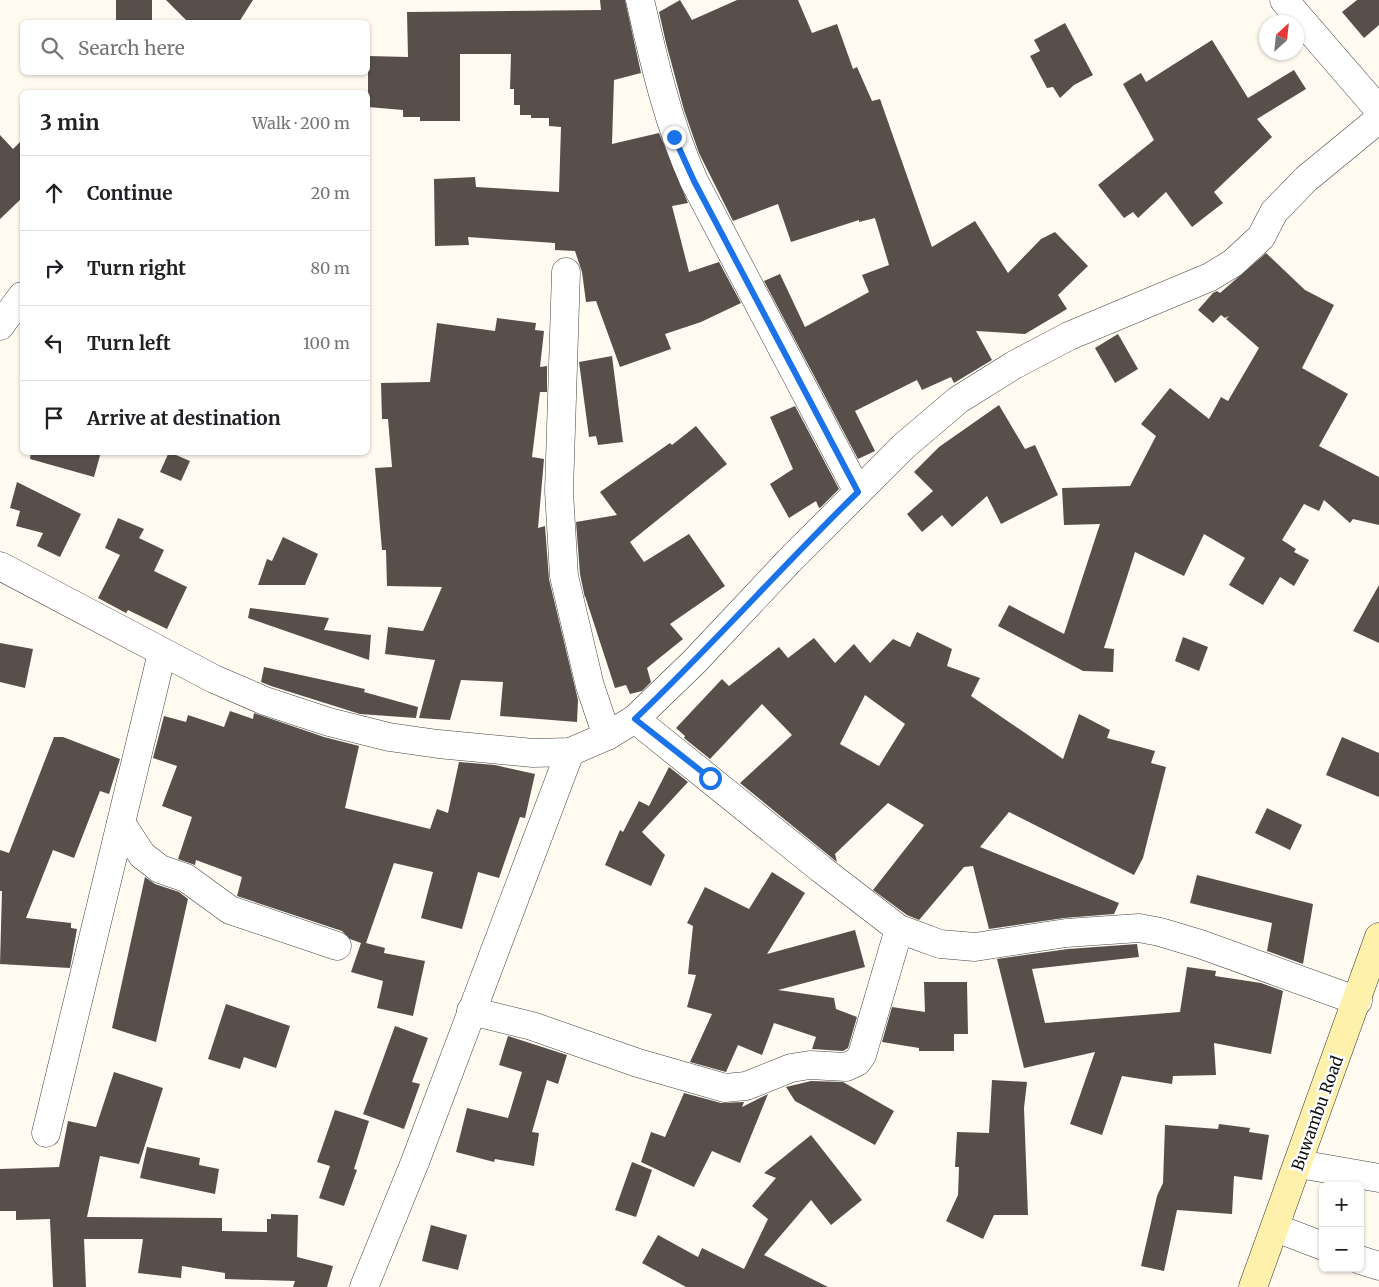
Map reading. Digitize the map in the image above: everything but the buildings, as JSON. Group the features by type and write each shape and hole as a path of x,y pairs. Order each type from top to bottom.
{"street":[{"path":"640,0 674,137 680,151 712,216 858,492"},
{"path":"1284,0 1379,110"},
{"path":"0,566 162,653 265,701 329,722 389,737 438,744 533,753 570,752 607,736 635,719 694,662 789,561 904,446 958,400 986,382 1069,336 1210,277 1233,263 1261,237 1274,212 1306,179 1379,119"},
{"path":"566,272 559,491 564,576 590,686 607,736"},
{"path":"0,326 20,299"},
{"path":"46,1133 162,653"},
{"path":"635,719 696,766 732,798 821,869 899,928 940,944 975,948 1066,933 1139,928 1200,944 1358,1001"},
{"path":"364,1287 415,1162 570,752"},
{"path":"121,823 142,855 160,869 186,878 230,910 337,946"},
{"path":"471,1011 532,1026 638,1063 725,1088 746,1086 791,1068 810,1065 846,1067 857,1062 862,1055 899,928"},
{"name":"Buwambu Road","path":"1253,1287 1358,1001 1379,937"},
{"path":"1298,1164 1379,1178"},
{"path":"1276,1228 1319,1244"},
{"path":"1364,1261 1379,1266"}],"route":[{"path":"674,137 694,181 858,492 789,561 694,662 635,719 710,778"}]}
